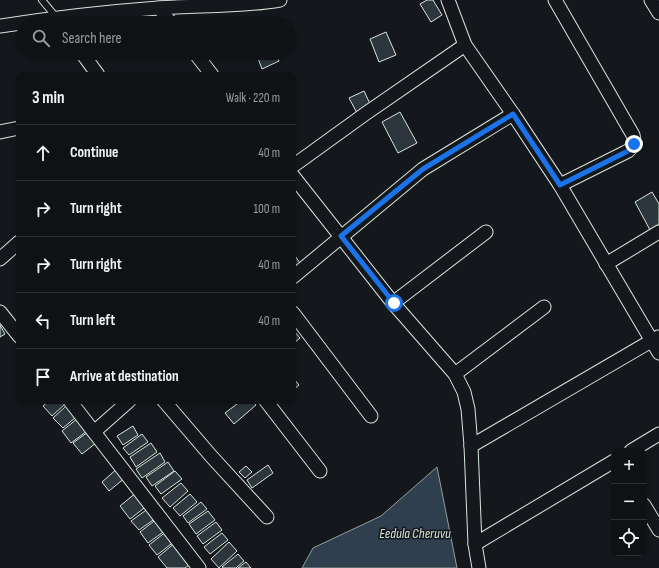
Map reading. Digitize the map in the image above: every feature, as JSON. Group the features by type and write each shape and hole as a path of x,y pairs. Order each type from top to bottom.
{"street":[{"path":"92,16 159,8 280,0"},
{"path":"448,0 465,45 560,185 606,264 655,339 659,353"},
{"path":"555,0 633,135 634,140 632,148 628,151 560,185"},
{"path":"652,0 659,13"},
{"path":"159,8 165,16"},
{"path":"0,26 16,24"},
{"path":"296,164 465,45"},
{"path":"87,60 96,72"},
{"path":"200,60 210,72"},
{"path":"296,274 423,169 513,114"},
{"path":"0,132 16,129"},
{"path":"296,180 394,303 455,374 464,392 468,409 475,544 479,568"},
{"path":"394,303 486,232"},
{"path":"606,264 659,232"},
{"path":"0,259 16,245"},
{"path":"455,374 544,307"},
{"path":"0,312 16,332"},
{"path":"296,317 371,416"},
{"path":"471,446 655,339"},
{"path":"72,404 199,568"},
{"path":"94,432 126,404"},
{"path":"167,404 210,456 267,517"},
{"path":"268,404 320,471"},
{"path":"636,448 659,434"},
{"path":"475,544 611,463"},
{"path":"647,510 659,530"}],"lane":[{"path":"42,0 55,16"}],"water":[{"name":"Eedula Cheruvu","path":"437,467 457,568 302,568 313,548 381,516"}],"building":[{"path":"427,0 433,0 442,15 431,22 420,4"},
{"path":"386,32 396,55 379,62 370,39"},
{"path":"259,60 278,60 279,61 262,69"},
{"path":"364,91 371,106 357,113 349,98"},
{"path":"400,112 417,143 398,153 382,122"},
{"path":"652,192 659,204 659,224 650,230 635,202"},
{"path":"296,257 302,266 296,271"},
{"path":"0,325 5,334 0,337"},
{"path":"296,333 300,338 296,341"},
{"path":"45,404 65,404 52,416 43,406"},
{"path":"237,404 256,405 234,424 225,413"},
{"path":"66,406 76,417 63,428 53,418"},
{"path":"77,419 87,431 71,443 62,431"},
{"path":"133,426 138,435 123,445 117,436"},
{"path":"88,432 96,443 82,454 73,443"},
{"path":"142,434 148,442 129,455 123,448"},
{"path":"151,443 157,452 136,467 130,457"},
{"path":"160,453 165,462 142,478 136,469"},
{"path":"168,462 174,471 152,486 146,477"},
{"path":"268,465 273,473 252,488 247,480"},
{"path":"246,466 252,472 245,478 239,472"},
{"path":"118,468 126,477 109,491 102,482"},
{"path":"175,471 182,479 161,494 155,486"},
{"path":"181,483 188,491 170,507 162,498"},
{"path":"137,492 148,505 130,519 120,506"},
{"path":"190,494 197,502 180,516 173,508"},
{"path":"201,502 207,509 188,523 183,516"},
{"path":"149,508 156,518 139,530 131,521"},
{"path":"208,511 215,520 196,534 189,524"},
{"path":"158,518 166,530 148,543 140,532"},
{"path":"216,522 222,530 203,544 197,536"},
{"path":"167,531 175,541 157,555 149,545"},
{"path":"222,533 228,540 210,554 204,547"},
{"path":"176,542 192,563 185,568 167,568 158,557"},
{"path":"229,542 237,551 219,568 211,559"},
{"path":"238,554 244,561 236,568 222,567"},
{"path":"246,562 251,568 238,568"}],"route":[{"path":"394,303 341,236 423,169 513,114 560,185 628,151 634,144"}]}
